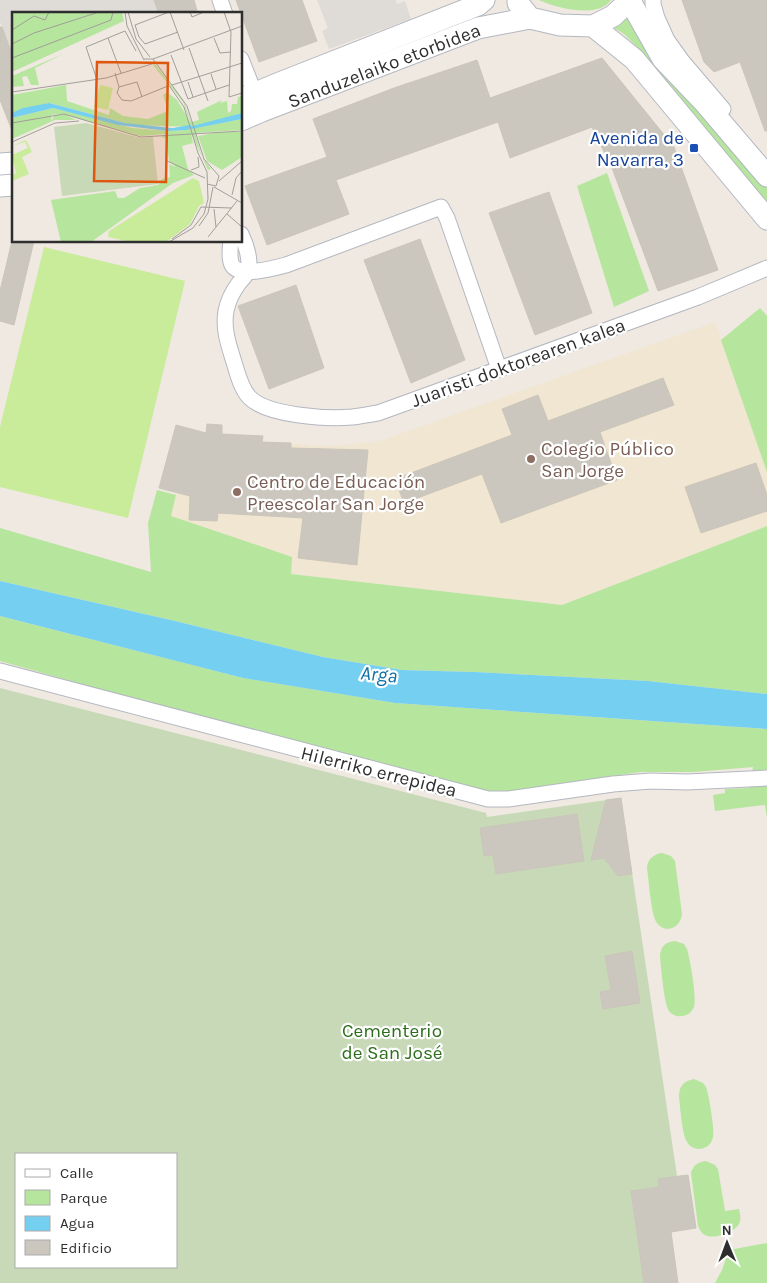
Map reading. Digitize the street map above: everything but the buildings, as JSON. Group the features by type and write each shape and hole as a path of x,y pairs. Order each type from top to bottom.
{"main road":[{"name":"Sanduzelaiko etorbidea","path":"242,118 252,101 478,5 484,0"},
{"path":"518,0 518,3 530,18 560,25 593,26 613,16 630,0 663,59 704,102 767,176"},
{"name":"Sanduzelaiko etorbidea","path":"252,101 478,28 530,18"},
{"path":"593,26 634,59 767,218"}],"street":[{"path":"220,0 224,12"},
{"path":"653,0 657,18 667,40 682,61 725,111 737,140"},
{"path":"242,63 252,101"},
{"path":"231,242 232,266 248,272 266,270 286,265 441,207 447,218 500,369"},
{"path":"242,238 247,255 248,272"},
{"name":"Juaristi doktorearen kalea","path":"248,272 236,287 229,300 226,308 224,328 245,390 250,397 262,406 280,412 319,417 351,417 378,413 698,297 767,268"},
{"name":"Hilerriko errepidea","path":"0,671 488,799 508,799 613,784 651,781 687,782 767,778"}],"shaded area":[{"path":"0,0 154,0 158,12 12,12 12,55 0,22"},
{"path":"317,0 396,0 397,4 405,1 411,19 329,49 322,31 328,28"},
{"name":"Colegio Público San Jorge","path":"715,322 767,472 767,526 562,605 291,574 171,516 178,489 204,459 207,424 222,425 221,437 235,438 235,435 263,436 263,442 333,446 380,441"}],"green space":[{"path":"539,0 611,0 605,6 597,9 576,10 566,9"},
{"path":"631,8 767,185 767,203 641,51 624,34 608,24"},
{"path":"607,173 649,291 614,307 577,186"},
{"path":"44,247 185,281 128,518 0,487 0,427"},
{"path":"760,308 767,316 767,472 721,340"},
{"path":"157,490 176,495 171,516 292,557 291,574 562,605 767,526 767,694 648,681 402,670 323,657 0,581 0,528 151,572 148,523"},
{"path":"0,616 243,678 395,703 767,729 767,818 765,805 715,811 713,795 725,793 725,789 749,788 753,767 694,772 641,772 495,793 238,728 0,661"},
{"name":"Cementerio de San José","path":"0,688 486,813 487,817 621,798 677,1176 688,1175 696,1228 671,1232 678,1283 0,1283"},
{"path":"662,853 671,856 675,861 682,914 679,923 669,929 661,927 655,919 647,869 651,858"},
{"path":"675,941 684,944 687,949 695,996 692,1011 684,1016 676,1016 669,1011 663,985 661,950 668,943"},
{"path":"694,1079 703,1083 706,1087 712,1121 712,1140 708,1146 702,1149 694,1148 687,1142 679,1096 681,1087 687,1081"},
{"path":"706,1161 715,1165 718,1169 725,1211 739,1209 740,1221 738,1225 735,1229 720,1236 704,1234 698,1226 691,1173 696,1164"},
{"path":"767,1243 767,1283 715,1283 729,1250"}],"water":[{"name":"Arga","path":"0,581 323,657 402,670 648,681 767,694 767,729 395,703 243,678 0,616"}],"place":[{"name":"Avenida de Navarra, 3","path":"694,148"},
{"name":"Colegio Público San Jorge","path":"531,459"},
{"name":"Centro de Educación Preescolar San Jorge","path":"237,492"}]}
